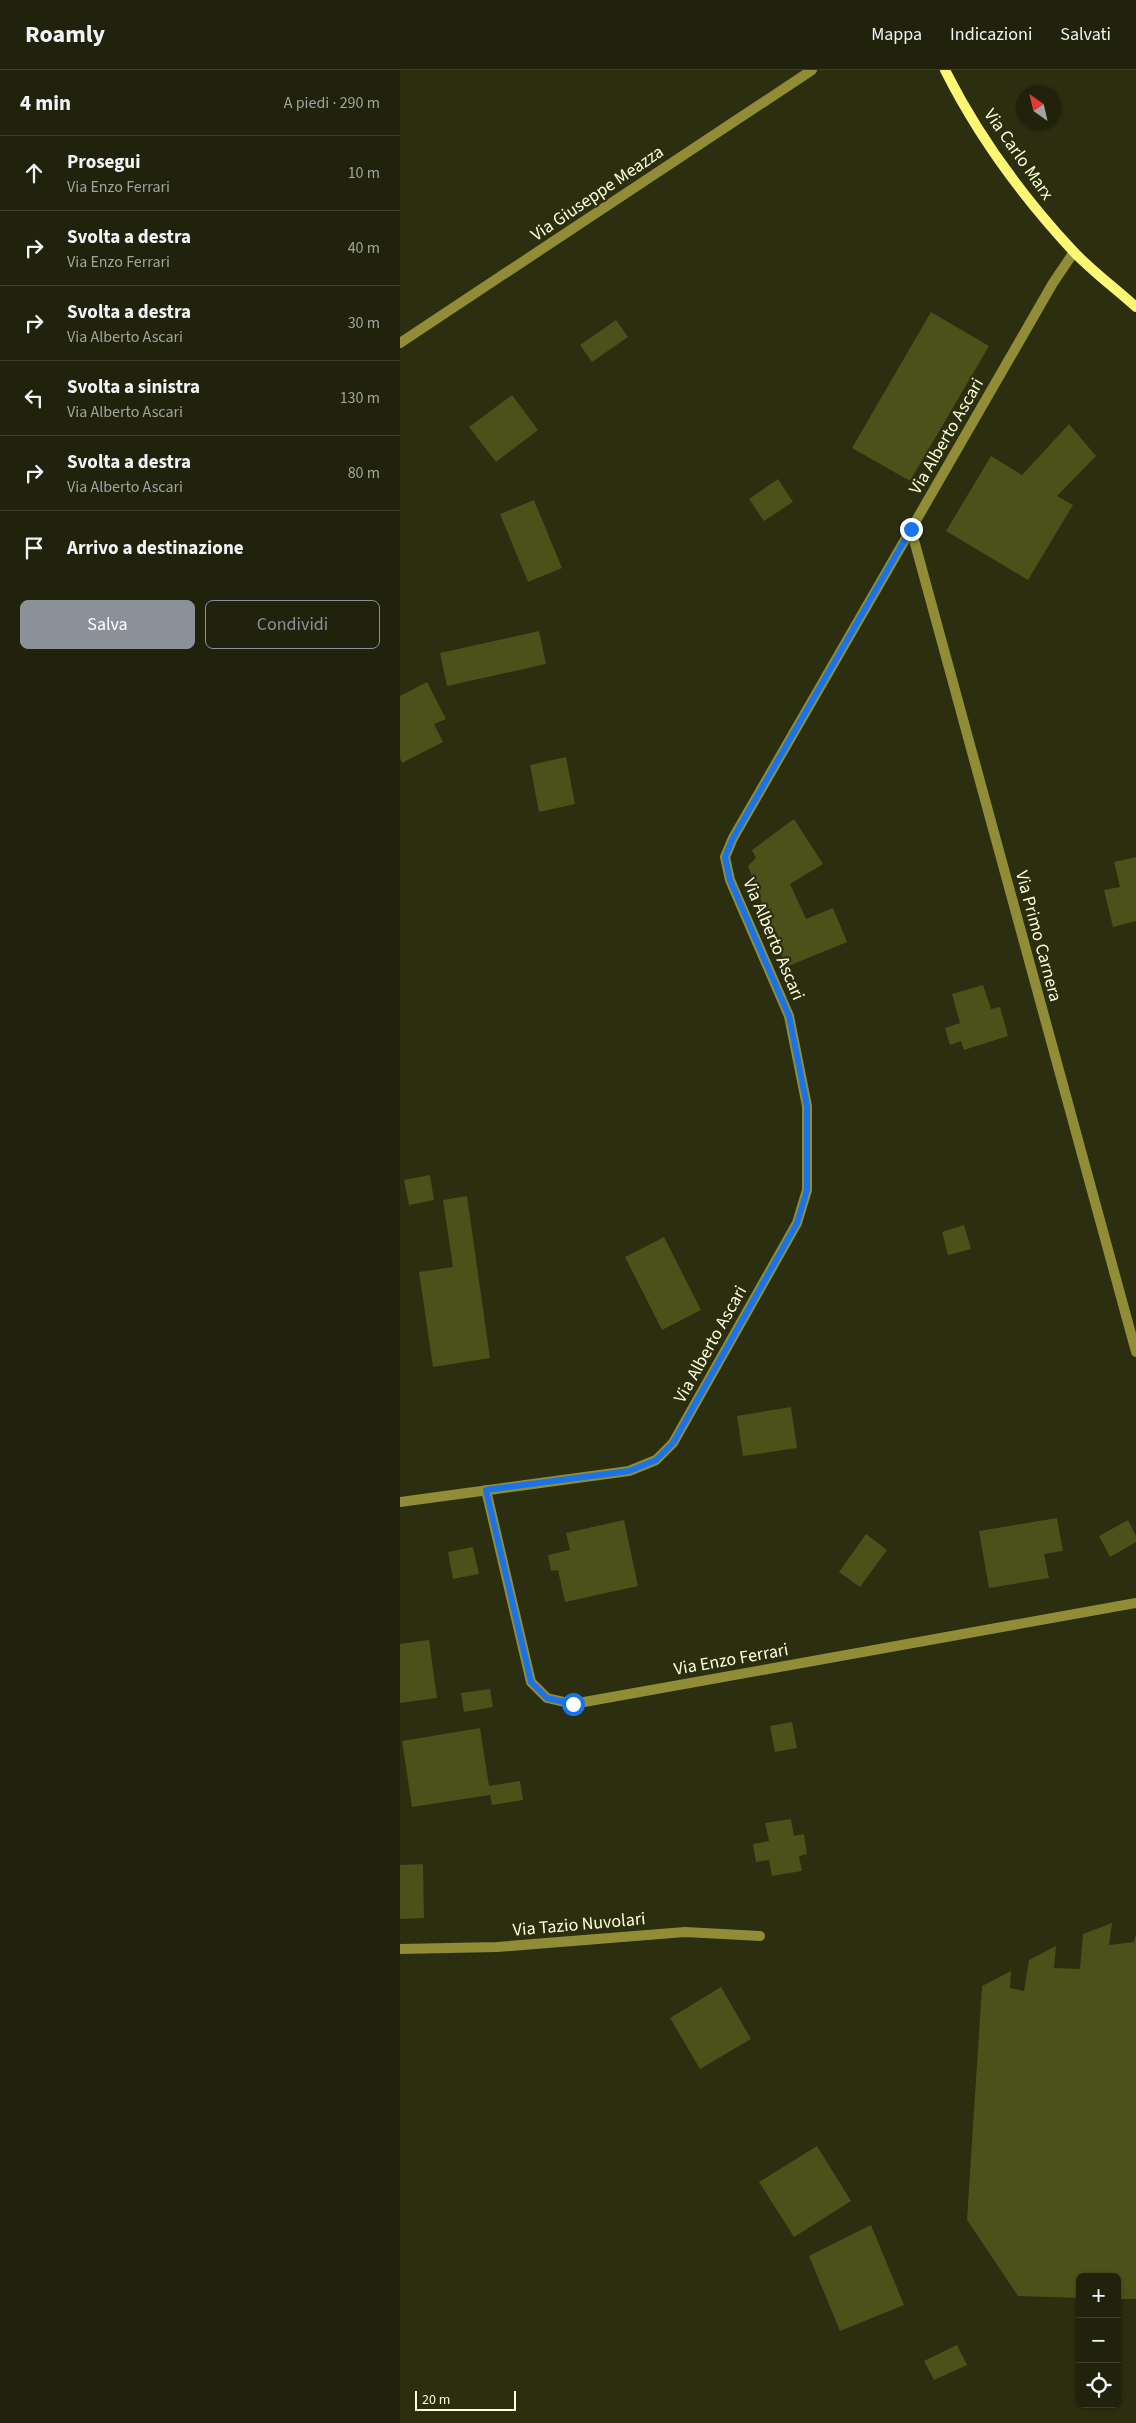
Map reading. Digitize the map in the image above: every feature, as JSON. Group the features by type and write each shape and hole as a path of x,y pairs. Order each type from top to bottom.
{"main road":[{"name":"Via Carlo Marx","path":"945,70 993,151 1032,203 1074,252 1136,307"}],"street":[{"name":"Via Giuseppe Meazza","path":"400,343 812,70"},
{"name":"Via Alberto Ascari","path":"400,1502 629,1471 656,1460 673,1443 797,1223 807,1190 807,1106 789,1016 730,880 725,857 733,838 911,529 1053,283 1074,252"},
{"name":"Via Primo Carnera","path":"911,529 1136,1352"},
{"name":"Via Enzo Ferrari","path":"486,1490 531,1682 547,1698 573,1704 1136,1603"},
{"name":"Via Tazio Nuvolari","path":"400,1949 497,1947 685,1932 760,1936"}],"building":[{"path":"931,312 989,346 910,481 852,448"},
{"path":"616,320 628,337 592,362 580,345"},
{"path":"512,395 538,430 496,462 469,427"},
{"path":"1069,424 1096,456 1057,496 1073,505 1028,580 946,531 991,456 1022,475"},
{"path":"778,479 793,502 764,521 749,499"},
{"path":"534,500 562,568 528,582 500,514"},
{"path":"539,631 546,664 447,686 440,653"},
{"path":"427,682 446,719 434,724 443,742 402,763 400,758 400,696"},
{"path":"566,757 575,804 539,812 530,765"},
{"path":"794,819 823,864 790,884 806,919 833,908 847,942 786,967 748,866 756,858 752,850"},
{"path":"1136,857 1136,921 1113,927 1104,890 1120,887 1114,862"},
{"path":"983,985 991,1009 1000,1007 1008,1036 964,1050 961,1041 950,1045 945,1028 960,1023 952,994"},
{"path":"430,1175 434,1200 409,1205 404,1180"},
{"path":"467,1196 490,1358 433,1367 419,1272 453,1267 443,1200"},
{"path":"964,1225 971,1249 948,1255 942,1232"},
{"path":"664,1237 701,1310 662,1330 625,1257"},
{"path":"791,1407 797,1448 743,1456 737,1416"},
{"path":"1057,1518 1063,1551 1044,1554 1049,1578 989,1588 979,1531"},
{"path":"624,1520 638,1586 565,1602 558,1570 551,1571 548,1555 570,1550 566,1533"},
{"path":"1128,1520 1136,1536 1136,1542 1110,1557 1099,1536"},
{"path":"866,1534 887,1550 860,1587 839,1572"},
{"path":"473,1547 479,1574 453,1579 448,1552"},
{"path":"429,1640 437,1698 400,1703 400,1644"},
{"path":"490,1689 493,1707 464,1712 461,1693"},
{"path":"792,1722 797,1748 775,1752 770,1726"},
{"path":"480,1728 489,1786 520,1781 523,1800 492,1805 490,1795 412,1807 402,1741"},
{"path":"791,1819 794,1836 804,1834 807,1854 799,1856 802,1871 772,1876 769,1860 756,1862 753,1844 769,1841 765,1823"},
{"path":"423,1864 424,1918 400,1919 400,1865"},
{"path":"1112,1923 1109,1945 1134,1942 1136,1934 1136,2299 1121,2299 1121,2273 1076,2273 1076,2298 1018,2296 967,2220 982,1986 1011,1971 1010,1988 1024,1991 1029,1960 1056,1946 1054,1968 1080,1969 1083,1934"},
{"path":"721,1987 751,2039 700,2069 670,2018"},
{"path":"817,2146 851,2201 794,2237 759,2182"},
{"path":"871,2225 904,2305 840,2331 809,2256"},
{"path":"957,2345 967,2365 934,2380 924,2361"}],"route":[{"path":"573,1704 547,1698 531,1682 486,1490 629,1471 656,1460 673,1443 797,1223 807,1190 807,1106 789,1016 730,880 725,857 733,838 911,529"}]}
